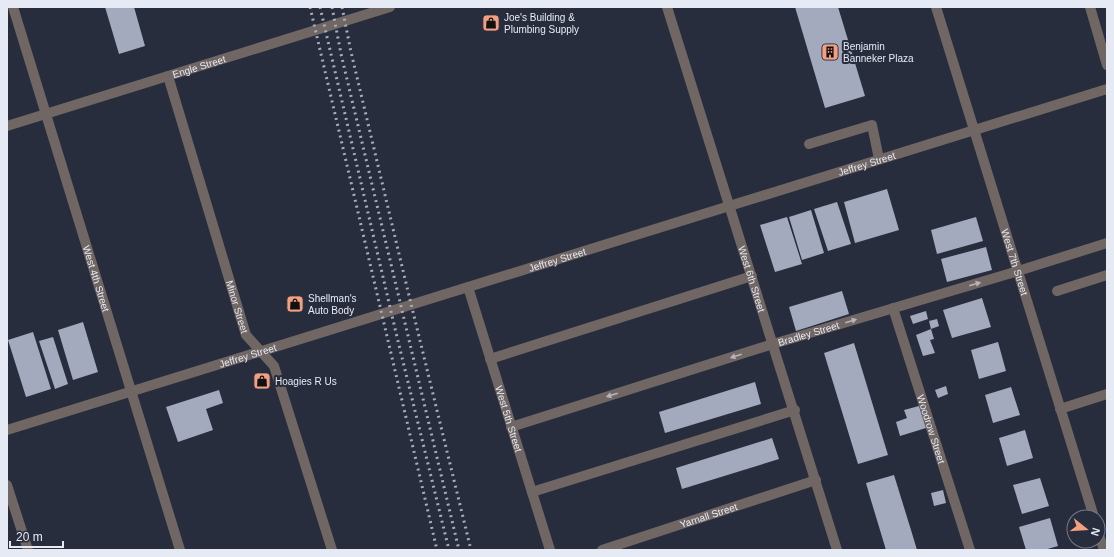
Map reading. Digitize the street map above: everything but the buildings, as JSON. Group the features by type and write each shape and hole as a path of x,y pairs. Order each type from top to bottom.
{"street":[{"name":"West 4th Street","path":"13,7 180,550"},
{"name":"Engle Street","path":"7,126 390,7"},
{"name":"West 6th Street","path":"668,7 838,550"},
{"name":"West 7th Street","path":"936,7 1091,509"},
{"path":"1090,7 1107,65"},
{"name":"Minor Street","path":"168,76 246,335 274,366 332,550"},
{"name":"Jeffrey Street","path":"7,430 1107,89"},
{"path":"808,144 872,125 879,159"},
{"name":"Bradley Street","path":"511,426 773,344 1107,243"},
{"path":"1057,291 1107,275"},
{"path":"490,359 752,276"},
{"name":"West 5th Street","path":"468,287 550,550"},
{"name":"Woodrow Street","path":"893,308 970,550"},
{"path":"1060,409 1107,394"},
{"path":"532,492 795,410"},
{"name":"Yarnall Street","path":"602,550 816,480"},
{"path":"7,485 28,550"}],"railway":[{"path":"310,7 437,550"},
{"path":"320,7 397,337 449,550"},
{"path":"332,7 341,54 459,550"},
{"path":"342,7 351,52 471,550"}],"place":[{"name":"Joe's Building & Plumbing Supply","path":"491,23"},
{"name":"Benjamin Banneker Plaza","path":"830,52"},
{"name":"Shellman's Auto Body","path":"295,304"},
{"name":"Hoagies R Us","path":"262,381"}]}
